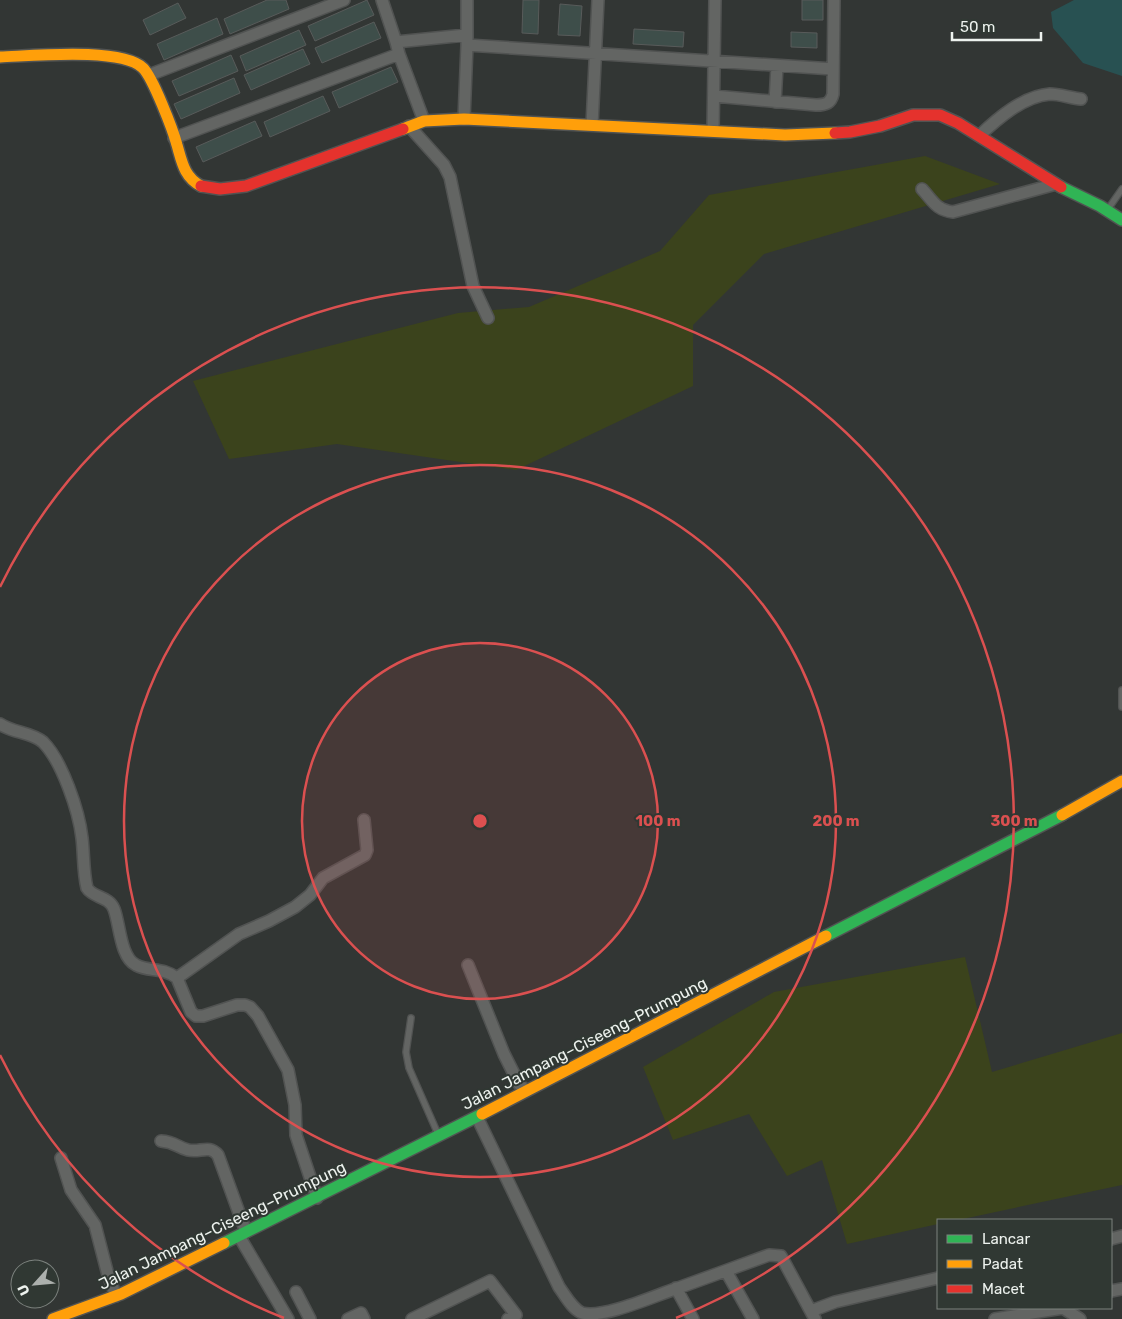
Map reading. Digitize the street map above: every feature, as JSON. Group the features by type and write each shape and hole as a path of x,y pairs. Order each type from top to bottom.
{"street":[{"path":"149,75 344,0"},
{"path":"382,0 399,54 424,121"},
{"path":"464,119 467,0"},
{"path":"592,125 598,0"},
{"path":"713,131 715,0"},
{"path":"714,96 816,105 827,104 832,100 834,94 832,69 834,0"},
{"path":"396,42 467,40 596,54 832,69"},
{"path":"0,57 72,54 111,56 132,61 142,67 149,75 185,171 197,183 220,190 246,186 424,121 464,119 785,135 850,132 880,126 913,115 927,114 940,115 979,136 1056,184 1122,220"},
{"path":"174,138 399,54"},
{"path":"775,102 777,66"},
{"path":"979,136 1002,114 1031,99 1050,94 1081,99"},
{"path":"409,126 444,165 450,177 473,286 488,318"},
{"path":"922,189 942,211 953,212 1056,184"},
{"path":"0,724 4,728 35,737 42,742 55,759 79,818 87,888 92,893 107,900 114,908 128,957 137,966 162,970 176,978 191,1012 196,1016 203,1016 245,1005 250,1007 258,1016 288,1070 294,1105 296,1135 317,1198"},
{"name":"Jalan Jampang–Ciseeng–Prumpung","path":"53,1319 116,1296 317,1198 1089,801 1122,781"},
{"path":"176,978 239,934 295,907 310,895 323,878 365,855 364,820"},
{"path":"468,965 504,1054 519,1084 526,1092"},
{"path":"476,1117 560,1287 576,1310 587,1314 628,1314 676,1288 769,1255 781,1256 813,1315 835,1302 937,1278"},
{"path":"161,1141 171,1142 189,1151 210,1148 218,1155 243,1234 288,1319"},
{"path":"61,1158 71,1190 95,1225 108,1275 116,1296"},
{"path":"726,1271 753,1319"},
{"path":"412,1319 490,1281 516,1315 508,1319"},
{"path":"676,1288 693,1319"},
{"path":"296,1292 310,1319"},
{"path":"995,1319 1057,1309"},
{"path":"1065,1309 1080,1319"},
{"path":"348,1319 361,1313 364,1319"}],"lane":[{"path":"1107,211 1122,190"},
{"path":"1122,690 1122,707"},
{"path":"411,1018 406,1052 409,1068 438,1137"}],"green space":[{"path":"925,156 1000,184 764,254 693,325 693,386 516,470 337,444 229,459 193,381 458,313 529,307 660,251 709,195"},
{"path":"965,957 992,1072 1122,1033 1122,1185 963,1219 937,1219 937,1224 847,1244 822,1160 787,1176 749,1114 673,1140 643,1067 774,992"}],"water":[{"path":"1074,0 1122,0 1122,76 1083,63 1053,28 1051,12"}],"building":[{"path":"267,0 286,0 289,9 230,34 224,19"},
{"path":"367,0 374,15 315,41 308,26"},
{"path":"523,0 539,0 538,34 522,33"},
{"path":"802,0 823,0 823,20 802,20"},
{"path":"178,3 186,18 150,35 143,20"},
{"path":"560,4 582,6 580,36 558,35"},
{"path":"217,18 223,34 164,60 157,44"},
{"path":"374,22 381,38 322,63 315,48"},
{"path":"634,29 684,32 683,47 633,44"},
{"path":"299,30 306,45 246,71 240,56"},
{"path":"791,32 817,33 817,48 791,47"},
{"path":"303,49 310,64 251,90 244,75"},
{"path":"231,55 238,71 179,96 172,81"},
{"path":"391,67 398,82 339,108 332,92"},
{"path":"234,78 240,93 181,119 174,104"},
{"path":"323,96 330,111 270,137 264,122"},
{"path":"255,121 262,136 203,162 196,147"}],"traffic: fast":[{"path":"1061,187 1100,206 1122,220"},
{"path":"826,936 1062,815"},
{"path":"224,1243 482,1114"}],"traffic: slow":[{"path":"0,57 96,55 132,61 143,68 152,82 162,105 184,168 187,174 201,186"},
{"path":"403,129 424,121 464,119 785,135 835,133"},
{"path":"1062,815 1122,781"},
{"path":"482,1114 826,936"},
{"path":"53,1319 121,1294 224,1243"}],"traffic: jam":[{"path":"835,133 880,126 913,115 940,115 958,123 1061,187"},
{"path":"201,186 220,189 246,186 403,129"}]}
